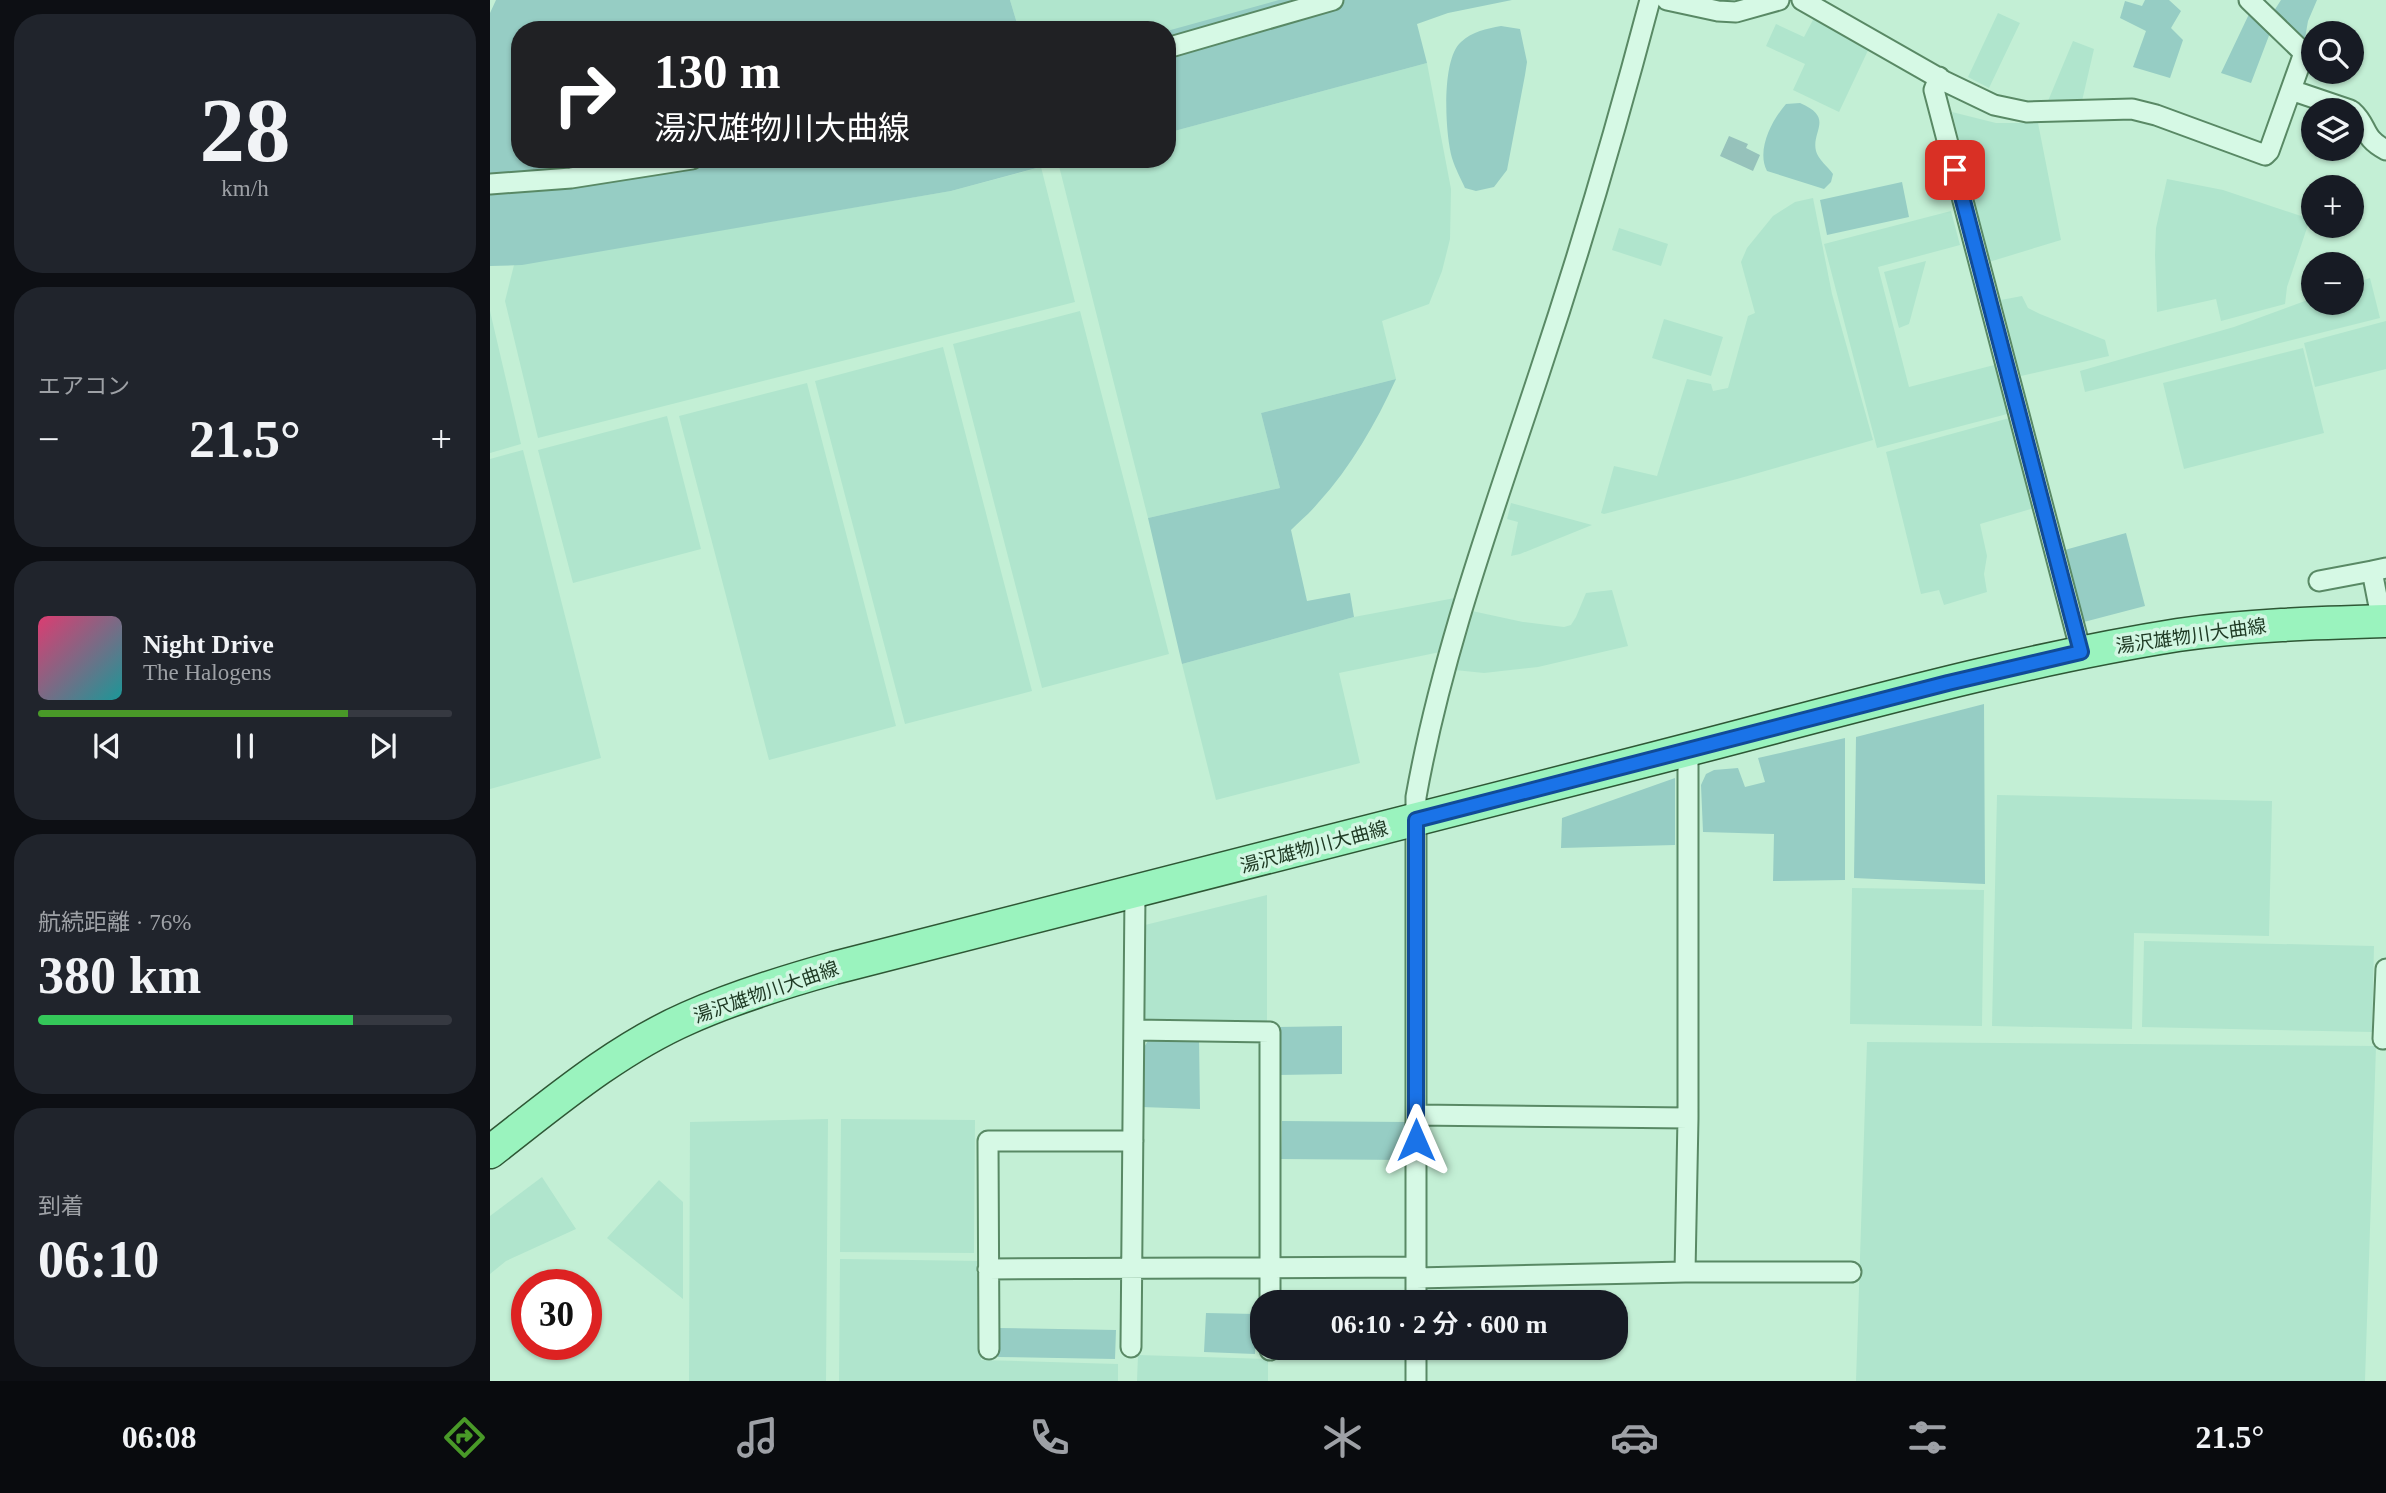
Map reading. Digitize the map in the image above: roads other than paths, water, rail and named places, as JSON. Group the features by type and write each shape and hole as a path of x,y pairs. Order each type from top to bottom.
{"main road":[{"name":"湯沢雄物川大曲線","path":"490,1152 619,1055 687,1018 773,986 834,968 1948,683 2081,652 2182,635 2285,624 2384,622"}],"street":[{"path":"1176,45 1333,0"},
{"path":"1416,1290 1416,797 1425,747 1448,655 1580,251 1650,0"},
{"path":"1667,0 1736,12 1779,0"},
{"path":"1802,0 1994,105 2027,112 2132,109 2156,114 2265,155 2269,151 2304,53 2249,0"},
{"path":"1939,77 1934,90 2081,652"},
{"path":"2291,90 2314,98"},
{"path":"2364,127 2372,142 2386,150"},
{"path":"490,184 571,178 635,168"},
{"path":"2319,581 2379,570 2384,622"},
{"path":"1685,1272 1688,1118 1688,750"},
{"path":"1131,1347 1135,892"},
{"path":"2383,1039 2386,969"},
{"path":"1134,1030 1270,1032 1270,1290"},
{"path":"1416,1115 1688,1118"},
{"path":"989,1349 988,1141 1133,1141"},
{"path":"988,1269 1270,1268 1416,1273 1851,1272"},
{"path":"1416,1360 1416,1381"}]}
